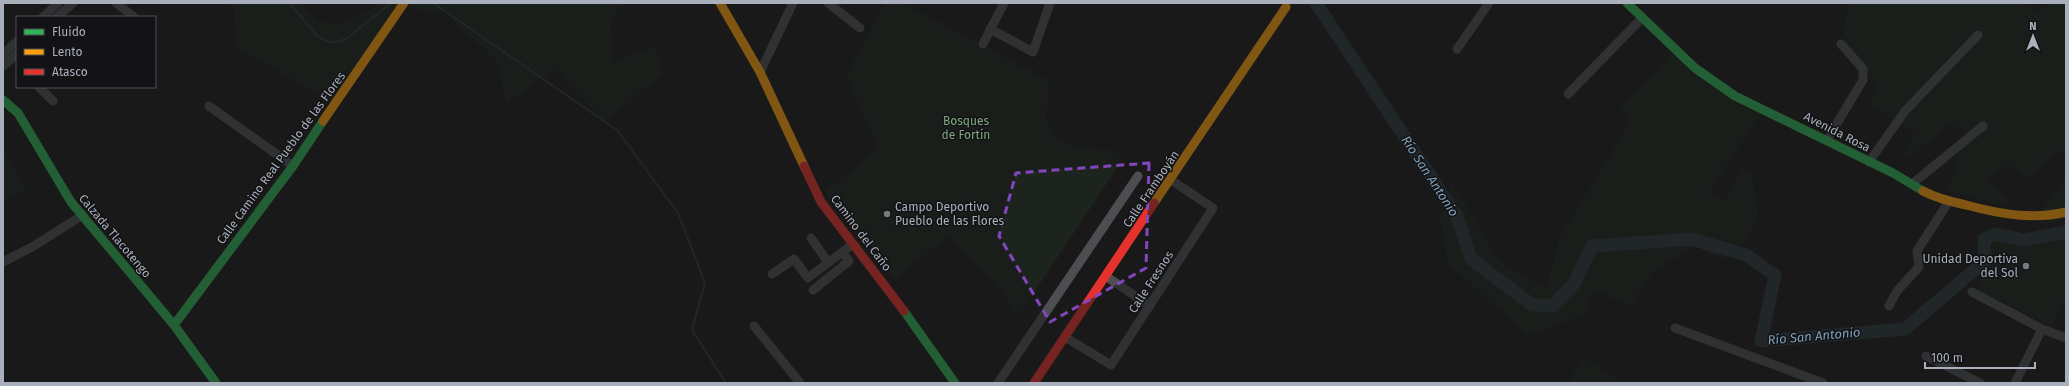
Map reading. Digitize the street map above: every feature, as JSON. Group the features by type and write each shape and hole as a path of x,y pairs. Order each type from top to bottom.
{"street":[{"path":"46,16 58,3"},
{"path":"58,16 73,3"},
{"path":"116,3 133,16"},
{"name":"Calle Camino Real Pueblo de las Flores","path":"174,325 293,166 404,3"},
{"name":"Camino del Caño","path":"720,3 760,72 822,202 895,298 954,383"},
{"path":"760,72 792,3"},
{"path":"828,3 860,28"},
{"path":"983,44 1004,3"},
{"path":"990,29 1033,52 1050,3"},
{"path":"1457,49 1489,3"},
{"name":"Avenida Rosa","path":"1627,3 1695,68 1735,96 1827,140 1927,193 1949,201 1993,212 2022,216 2048,216 2066,212"},
{"name":"Calle Framboyán","path":"1034,383 1286,7"},
{"path":"1568,94 1642,18"},
{"path":"1868,162 1905,111 1978,35"},
{"path":"9,59 16,43"},
{"path":"1827,140 1863,80 1863,69 1841,44"},
{"path":"40,88 53,101"},
{"name":"Calzada Tlacotengo","path":"3,100 18,113 71,202 174,325 216,383"},
{"path":"209,106 293,166"},
{"path":"1912,184 1983,126"},
{"path":"998,383 1138,176"},
{"name":"Calle Fresnos","path":"1065,337 1111,365 1213,208 1171,180"},
{"path":"1889,306 1897,291 1919,267 1917,251 1949,201"},
{"path":"3,262 32,247 83,215"},
{"path":"811,238 828,262"},
{"path":"772,274 794,259 808,278 853,244"},
{"path":"813,290 849,261 842,252"},
{"path":"1107,276 1150,306"},
{"path":"1972,292 2042,329 2066,338"},
{"path":"754,326 800,383"},
{"path":"1675,328 1823,383"},
{"path":"2015,383 2042,329"},
{"path":"1926,356 1980,383"}],"highlighted area":[{"path":"1149,163 1146,268 1050,322 999,236 1016,173"}],"green space":[{"path":"227,3 301,3 318,21 341,25 381,3 399,3 333,104 236,46 234,9"},
{"path":"412,3 624,3 610,20 612,62 656,46 662,74 605,122 555,69 507,103 495,59 457,25 446,12 409,9"},
{"name":"Bosques de Fortín","path":"885,3 904,3 1049,81 1046,119 1056,140 1088,149 1113,151 1124,158 1019,315 992,280 949,236 895,279 825,192 879,149 846,75"},
{"path":"1849,3 2025,3 2038,13 2049,3 2066,3 2066,151 2053,155 2026,179 2009,164 1988,180 2014,208 1948,191 1965,130 1949,125 1898,166 1915,133 1869,103 1878,88 1842,39"},
{"path":"1672,53 1761,113 1709,193 1726,200 1742,168 1751,172 1758,213 1746,242 1721,260 1696,246 1653,271 1630,307 1595,289 1584,314 1528,336 1448,263 1440,220 1452,180 1498,260 1546,289 1560,237 1630,122 1621,106"},
{"path":"3,147 26,189 3,203"},
{"path":"2066,179 2066,219 2042,224 2041,211"},
{"name":"Unidad Deportiva del Sol","path":"1996,236 2024,244 2066,236 2066,296 2052,327 1977,289"},
{"path":"1581,356 1623,383 1569,383"}],"waterway":[{"path":"290,3 317,36 331,43 346,39 391,3"},
{"path":"433,3 617,130 678,213 705,283 692,330 726,383"},
{"name":"Río San Antonio","path":"1316,3 1457,216 1471,259 1532,305 1552,306 1574,284 1592,246 1692,239 1746,255 1775,275 1761,341 1905,329 1985,261 1984,239 1996,234 2024,240 2066,232"}],"traffic: fast":[{"path":"1627,3 1695,68 1735,96 1893,173 1923,191"},
{"path":"3,100 18,113 71,202 174,325 216,383"},
{"path":"174,325 293,166 323,121"},
{"path":"904,311 955,383"}],"traffic: slow":[{"path":"323,121 404,3"},
{"path":"720,3 760,72 804,166"},
{"path":"1154,203 1286,7"},
{"path":"1923,191 1933,196 1950,201 2016,215 2041,216 2066,212"}],"traffic: jam":[{"path":"804,166 821,202 904,311"},
{"path":"1034,383 1154,203"}],"place":[{"name":"Campo Deportivo Pueblo de las Flores","path":"887,214"},
{"name":"Unidad Deportiva del Sol","path":"2026,266"}]}
